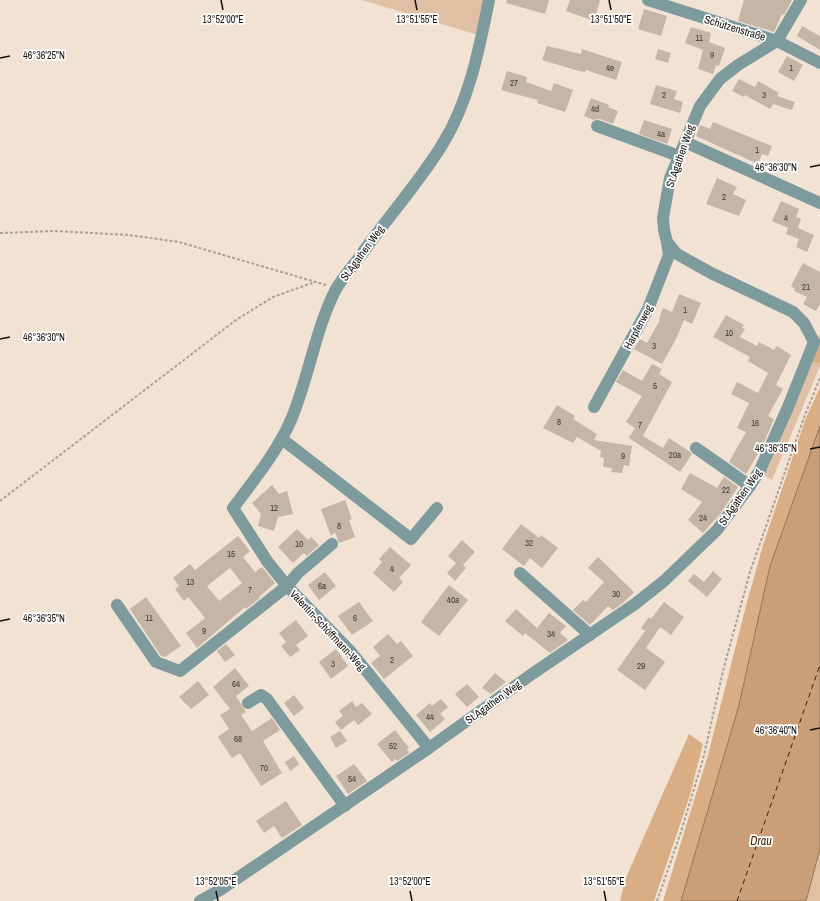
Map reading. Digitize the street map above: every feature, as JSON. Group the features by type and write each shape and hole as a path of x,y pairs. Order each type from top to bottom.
{"street":[{"name":"St.Agathen Weg","path":"233,508 282,439 310,366 325,313 337,288 417,181 442,145 456,121 480,47 489,0"},
{"name":"Schützenstraße","path":"648,0 777,41 820,63"},
{"path":"777,41 801,0"},
{"name":"St.Agathen Weg","path":"200,901 220,890 345,806 532,674 635,604 664,581 717,530 750,486 760,470 782,421 814,342 804,323 793,312 692,263 677,254 668,242 664,230 663,218 670,178 700,106 720,79 738,65 777,41"},
{"path":"597,126 679,156"},
{"path":"685,142 820,203"},
{"name":"Harpfenweg","path":"594,406 648,309 669,255 668,242"},
{"path":"282,439 411,539 437,508"},
{"path":"696,448 750,486"},
{"name":"Valentin-Schöffmann-Weg","path":"233,508 267,561 287,586 351,652 429,748"},
{"path":"117,605 156,662 180,671 287,586 298,574 332,544"},
{"path":"520,573 590,635"},
{"path":"248,703 261,695 268,698 345,806"}],"path":[{"path":"0,233 55,231 99,233 129,235 178,242 337,288"},
{"path":"0,502 236,320 273,297 315,282"},
{"path":"657,901 680,835 703,759 724,667 750,572 805,415 820,378"}],"shaded area":[{"path":"362,0 485,0 478,35"},
{"path":"820,333 820,363 811,362"},
{"path":"811,362 820,363 820,366 772,480 762,474"},
{"path":"820,387 820,426 770,566 739,705 681,901 663,901 708,755 763,545 806,418"},
{"path":"689,734 703,744 690,795 654,901 620,901 625,880"},
{"path":"820,849 820,901 806,901"}],"water":[{"name":"Drau","path":"820,426 820,849 806,901 681,901 739,705 770,566"}],"building":[{"path":"507,0 549,0 545,14 506,3"},
{"path":"570,0 600,0 594,21 566,11"},
{"path":"744,0 792,0 784,15 782,14 774,32 738,21"},
{"path":"644,9 667,16 661,36 638,29"},
{"path":"802,26 820,36 820,50 797,36"},
{"path":"691,27 711,33 709,42 725,48 719,66 716,65 713,74 698,69 703,50 685,43"},
{"path":"547,46 581,54 582,49 622,62 616,80 586,70 585,72 579,71 542,60"},
{"path":"658,49 671,53 668,63 655,59"},
{"path":"787,56 803,65 794,81 778,72"},
{"path":"507,71 527,77 526,82 551,91 554,83 573,90 565,112 537,103 538,100 501,90"},
{"path":"739,79 755,87 758,81 779,93 777,96 795,102 792,110 773,104 770,109 745,95 744,97 732,91"},
{"path":"656,85 677,91 674,99 683,102 680,113 650,104"},
{"path":"591,98 609,105 608,107 618,111 613,124 600,119 593,120 584,116"},
{"path":"644,120 672,129 667,144 639,134"},
{"path":"713,122 772,146 768,156 762,154 758,164 696,136 700,125 710,129"},
{"path":"717,178 737,187 733,194 746,200 739,216 706,204"},
{"path":"781,201 799,209 796,217 801,219 798,228 814,235 807,252 796,247 799,239 786,234 788,228 772,221"},
{"path":"803,263 820,272 820,304 816,311 803,304 807,297 794,291 795,289 791,286"},
{"path":"679,294 701,303 692,324 684,320 676,339 662,364 634,349 640,339 647,343 660,320 659,319 663,308 672,312"},
{"path":"726,315 744,325 742,328 745,329 740,337 757,346 759,342 774,350 777,346 791,355 776,385 783,389 768,416 774,419 762,447 746,474 729,462 746,432 737,428 749,403 731,394 737,382 758,393 768,373 748,361 750,357 713,337"},
{"path":"652,364 662,369 659,374 672,382 643,436 663,448 669,438 689,451 692,454 680,472 629,438 635,428 626,422 642,396 616,382 623,370 642,381"},
{"path":"557,405 575,416 573,419 597,434 594,440 632,446 629,466 624,465 622,473 611,472 612,468 603,467 604,458 600,457 601,451 577,437 573,443 543,428"},
{"path":"690,473 717,488 724,477 738,487 720,514 703,533 688,520 702,502 681,489"},
{"path":"272,485 279,494 287,491 293,514 278,517 274,531 258,526 261,514 252,503"},
{"path":"345,500 352,519 349,520 355,537 339,543 335,532 331,536 321,509"},
{"path":"521,524 539,538 541,535 558,548 542,568 530,558 524,566 502,549"},
{"path":"297,529 308,540 311,537 319,545 307,556 304,553 293,563 278,547"},
{"path":"238,536 250,551 243,557 255,572 262,567 275,583 259,597 260,598 246,609 245,607 197,648 186,633 205,618 188,597 184,601 175,589 179,586 173,578 190,564 195,570","holes":["230,568 242,583 219,601 207,586"]},
{"path":"462,540 475,552 463,565 466,568 455,581 447,573 456,563 448,556"},
{"path":"390,547 411,565 399,578 403,582 394,592 373,573 382,562 379,559"},
{"path":"598,557 634,592 613,610 608,606 590,625 573,610 583,600 586,602 604,582 588,568"},
{"path":"713,571 722,579 707,597 688,581 694,574 704,582"},
{"path":"325,572 336,586 319,600 308,585"},
{"path":"449,585 468,600 439,636 421,622"},
{"path":"146,597 181,646 165,657 161,656 130,609"},
{"path":"359,602 373,621 352,635 338,616"},
{"path":"664,602 684,617 671,635 660,627 646,648 665,662 645,690 617,670 645,631 641,628 649,617 651,619"},
{"path":"516,609 537,628 549,613 566,626 560,633 568,640 550,653 525,633 523,636 505,621"},
{"path":"296,620 308,636 296,645 300,650 290,657 281,646 286,642 279,633"},
{"path":"388,634 397,644 401,641 413,656 384,679 371,663 380,656 373,647"},
{"path":"226,644 235,655 225,662 217,651"},
{"path":"336,649 348,666 331,679 319,662"},
{"path":"235,668 249,686 236,696 246,712 241,715 252,731 272,718 280,730 263,741 282,773 261,786 240,753 232,758 218,737 229,729 220,715 230,709 213,687"},
{"path":"495,673 506,682 491,694 482,688"},
{"path":"198,681 209,695 191,709 179,697"},
{"path":"467,684 479,697 467,707 455,694"},
{"path":"294,695 304,708 294,716 284,703"},
{"path":"441,699 448,707 440,714 445,719 430,732 416,715 430,703 432,706"},
{"path":"352,701 356,707 362,703 372,714 358,725 354,720 341,730 335,722 343,716 339,711"},
{"path":"395,730 409,748 407,749 409,753 397,761 395,759 392,762 377,744"},
{"path":"340,731 347,741 336,748 330,737"},
{"path":"294,756 299,764 290,771 285,762"},
{"path":"354,764 367,781 348,794 336,776"},
{"path":"286,801 302,825 282,838 274,826 264,833 256,821"}],"ferry route":[{"path":"737,901 820,665"}]}
